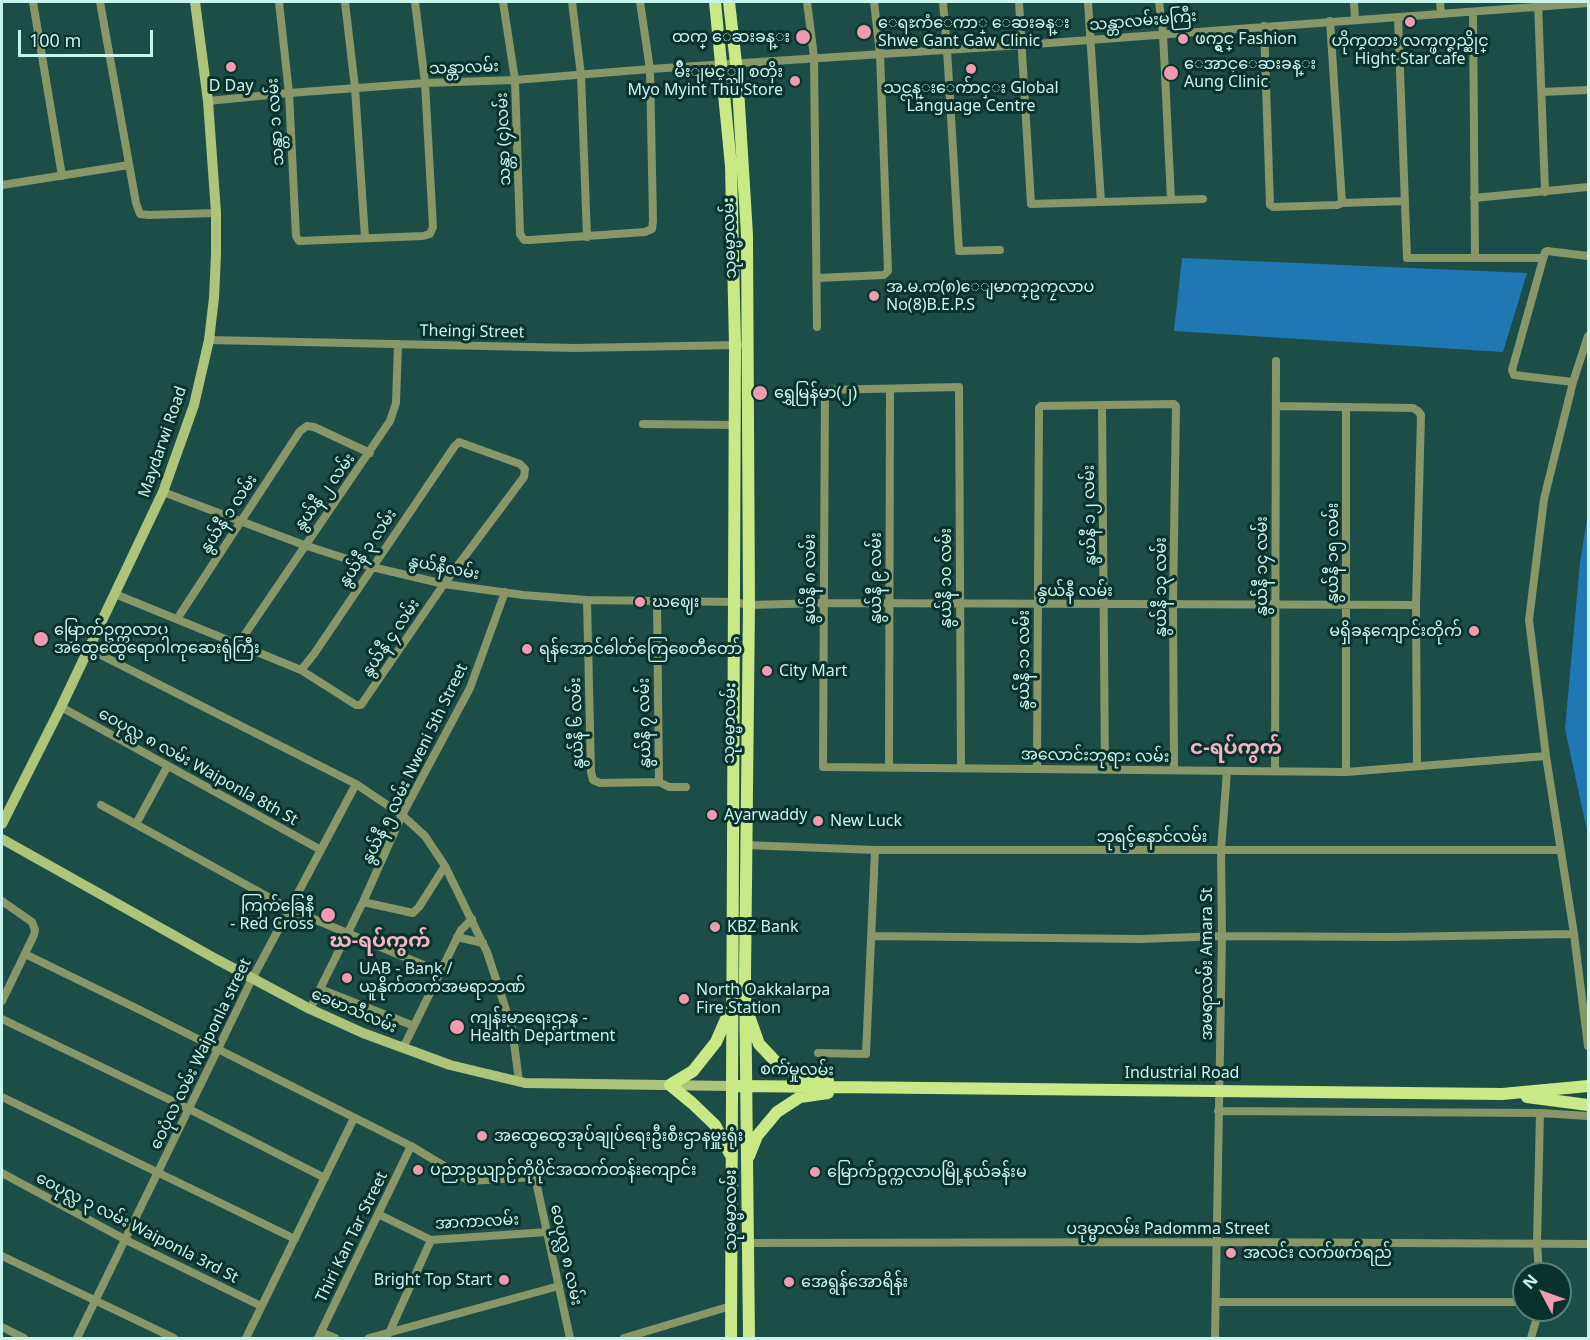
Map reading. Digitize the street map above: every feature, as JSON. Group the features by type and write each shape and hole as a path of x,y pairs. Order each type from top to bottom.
{"main road":[{"name":"သုဓမ္မာလမ်း","path":"715,2 731,166 735,345 731,1335"},
{"name":"သုဓမ္မာလမ်း","path":"729,2 736,64 747,235 749,345 745,845 745,1086 749,1336"},
{"path":"732,1005 716,1042 693,1071 670,1085 716,1125 732,1161"},
{"path":"745,1006 759,1044 777,1063 801,1076 862,1088"},
{"name":"စက်မှုလမ်း","path":"731,1086 862,1088"},
{"path":"1502,1094 1588,1086"},
{"path":"747,1162 757,1136 777,1112 800,1097 862,1088"},
{"name":"Industrial Road","path":"862,1088 1502,1094"},
{"path":"1502,1094 1588,1105"}],"street":[{"path":"33,2 62,176"},
{"path":"100,2 136,203 140,214 216,213"},
{"name":"Maydarwi Road","path":"2,824 61,707 163,492 194,405 209,340 214,298 216,213 208,101 195,2"},
{"name":"သန္တာ ၁ လမ်း","path":"279,2 289,93 296,236 299,241 365,238"},
{"path":"345,2 355,88 365,238 423,236 430,234 433,227 425,83 415,2"},
{"name":"သန္တာ (၄)လမ်း","path":"503,2 515,80 520,234 524,240 588,237"},
{"path":"572,2 582,75 588,237 645,232 652,229 650,69 640,2"},
{"path":"807,2 814,59 818,327"},
{"path":"818,278 887,274 880,54 874,2"},
{"path":"943,2 959,251 1000,250"},
{"path":"1018,2 1031,204 1203,200"},
{"path":"1089,2 1101,202"},
{"path":"1159,2 1163,33 1171,200"},
{"path":"1354,2 1355,20"},
{"path":"1440,2 1441,14"},
{"name":"သန္တာလမ်းမကြီး","path":"722,65 1473,12 1538,4 1588,3"},
{"path":"1538,4 1545,192"},
{"path":"1473,12 1475,258"},
{"path":"1398,17 1407,258 1543,258"},
{"path":"1330,21 1342,203"},
{"path":"1264,26 1270,205 1273,207 1405,201"},
{"name":"သန္တာလမ်း","path":"208,101 425,83 515,80 722,65"},
{"path":"1542,92 1588,90"},
{"path":"2,185 129,165"},
{"path":"1474,198 1588,188"},
{"path":"1573,382 1512,373 1545,252 1588,256"},
{"path":"1588,336 1573,382 1544,498 1530,620 1546,756 1574,934 1588,1046"},
{"name":"Theingi Street","path":"209,340 575,348 749,345"},
{"name":"နွယ်နီ ၂ လမ်း","path":"238,643 390,421 396,403 398,344"},
{"name":"နွယ်နီ ၁၄ လမ်း","path":"1275,771 1276,361"},
{"name":"နွယ်နီ ၁၀ လမ်း","path":"890,389 959,387 961,768"},
{"name":"နွယ်နီ ၈ လမ်း","path":"823,767 824,391 890,389"},
{"name":"နွယ်နီ ၉ လမ်း","path":"889,768 890,389"},
{"name":"နွယ်နီ ၁၃ လမ်း","path":"1102,405 1175,405 1174,770"},
{"name":"နွယ်နီ ၁၁ လမ်း","path":"1037,769 1040,406 1102,405"},
{"name":"နွယ်နီ ၁၂ လမ်း","path":"1102,405 1105,770"},
{"path":"1276,406 1413,408 1421,415 1416,605 1417,765"},
{"name":"နွယ်နီ ၁၅ လမ်း","path":"1346,407 1346,772"},
{"path":"643,424 735,424"},
{"name":"နွယ်နီ ၁ လမ်း","path":"177,619 300,431 307,426 314,427 370,453"},
{"name":"နွယ်နီ ၄ လမ်း","path":"301,670 356,705 361,705 444,584 524,477 525,469 520,464 459,442"},
{"name":"နွယ်နီ ၃ လမ်း","path":"301,670 459,442"},
{"name":"နွယ်နီလမ်း","path":"163,492 304,545 372,567 444,584 587,600 734,602"},
{"name":"နွယ်နီ ၅ လမ်း Nweni 5th Street","path":"310,1009 363,902 402,815 470,688 505,592"},
{"path":"115,594 301,670"},
{"name":"နွယ်နီ ၆ လမ်း","path":"587,600 593,780 600,783 659,782"},
{"name":"နွယ်နီ ၇ လမ်း","path":"657,600 659,782 669,786 687,787"},
{"name":"နွယ်နီ လမ်း","path":"734,602 748,605 823,603 1416,605"},
{"path":"89,649 356,784 402,815 424,836 445,866 483,943 512,1028 519,1081"},
{"name":"ဝေပုလ္လ ၈ လမ်း Waiponla 8th St","path":"61,707 321,850"},
{"name":"အလောင်းဘုရား လမ်း","path":"823,767 1346,772 1546,756"},
{"path":"136,824 167,766"},
{"name":"အမရာလမ်း Amara St","path":"1215,1338 1222,936 1221,850 1227,771"},
{"name":"ဝေပုံလ လမ်း Waiponla street","path":"77,1338 252,979 356,784"},
{"path":"101,805 290,909 440,972"},
{"name":"ခေမာသီလမ်း","path":"2,839 310,1009 363,1034 450,1065 519,1081 731,1086"},
{"name":"ဘုရင့်နောင်လမ်း","path":"745,845 875,850 1560,850"},
{"path":"818,1053 866,1054 875,850"},
{"path":"363,902 412,913 419,907 445,866"},
{"path":"2,901 32,922 34,926 34,935 2,1001"},
{"path":"403,1048 457,937 472,919"},
{"path":"871,936 1141,939 1222,936 1390,937 1574,934"},
{"path":"457,937 483,943"},
{"path":"25,954 411,1146"},
{"path":"320,989 414,1026"},
{"path":"2,1019 189,1109 325,1178"},
{"path":"2,1096 295,1239"},
{"path":"1218,1111 1539,1113 1588,1116"},
{"path":"1538,1262 1539,1113"},
{"path":"246,1338 354,1118"},
{"name":"ဝေပုလ္လ ၈ လမ်း","path":"411,1146 469,1181 535,1177 570,1338"},
{"name":"Thiri Kan Tar Street","path":"320,1335 411,1146"},
{"name":"ဝေပုလ္လ ၃ လမ်း Waiponla 3rd St","path":"2,1173 126,1240 261,1306"},
{"name":"အာကာလမ်း","path":"378,1214 431,1240 547,1232"},
{"path":"389,1334 431,1240"},
{"name":"ပဒုမ္မာလမ်း Padomma Street","path":"748,1243 1588,1244"},
{"path":"2,1256 174,1338"},
{"path":"369,1338 559,1286"},
{"path":"1216,1302 1512,1302"},
{"path":"626,1338 731,1309"},
{"path":"1531,1338 1536,1322"},
{"path":"2,1328 24,1338"},
{"path":"320,1335 335,1338"}],"water":[{"path":"1182,258 1527,273 1503,352 1174,331"},
{"path":"1588,514 1588,835 1565,729 1580,562"}],"place":[{"name":"ဟိုက္စတား လက္ဖက္ရည္ဆိုင္ Hight Star cafe","path":"1410,22"},
{"name":"ေရႊကံေကာ္ ေဆးခန္း Shwe Gant Gaw Clinic","path":"864,32"},
{"name":"ထက္ ေဆးခန္း","path":"803,37"},
{"name":"ဖက္ရွင္ Fashion","path":"1183,39"},
{"name":"D Day","path":"231,67"},
{"name":"သင္တန္းေက်ာင္း Global Language Centre","path":"971,69"},
{"name":"ေအာင္ေဆးခန္း Aung Clinic","path":"1171,73"},
{"name":"မ်ိဳးျမင့္သူ စတိုး Myo Myint Thu Store","path":"795,81"},
{"name":"အ.မ.က(၈)ေျမာက္ဥကၠလာပ No(8)B.E.P.S","path":"874,296"},
{"name":"ရွှေမြန်မာ(၂)","path":"760,393"},
{"name":"ဃဈေး","path":"640,602"},
{"name":"မရှိခနကျောင်းတိုက်","path":"1474,631"},
{"name":"မြောက်ဥက္ကလာပ အထွေထွေရောဂါကုဆေးရုံကြီး","path":"41,639"},
{"name":"ရန်အောင်ဓါတ်ကြေစေတီတော်","path":"527,649"},
{"name":"City Mart","path":"767,671"},
{"name":"Ayarwaddy","path":"712,815"},
{"name":"New Luck","path":"818,821"},
{"name":"ကြက်ခြေနီ - Red Cross","path":"328,915"},
{"name":"KBZ Bank","path":"715,927"},
{"name":"UAB - Bank / ယူနိုက်တက်အမရာဘဏ်","path":"347,978"},
{"name":"North Oakkalarpa Fire Station","path":"684,999"},
{"name":"ကျန်းမာရေးဌာန - Health Department","path":"457,1027"},
{"name":"အထွေထွေအုပ်ချုပ်ရေးဦးစီးဌာနမှူးရုံး","path":"482,1136"},
{"name":"ပညာဥယျာဉ်ကိုပိုင်အထက်တန်းကျောင်း","path":"418,1170"},
{"name":"မြောက်ဥက္ကလာပမြို့နယ်ခန်းမ","path":"815,1172"},
{"name":"အလင်း လက်ဖက်ရည်","path":"1231,1253"},
{"name":"Bright Top Start","path":"504,1280"},
{"name":"အေရွန်အောရိန်း","path":"789,1282"}],"district":[{"name":"င-ရပ်ကွက်","path":"1236,748"},
{"name":"ဃ-ရပ်ကွက်","path":"380,941"}]}
